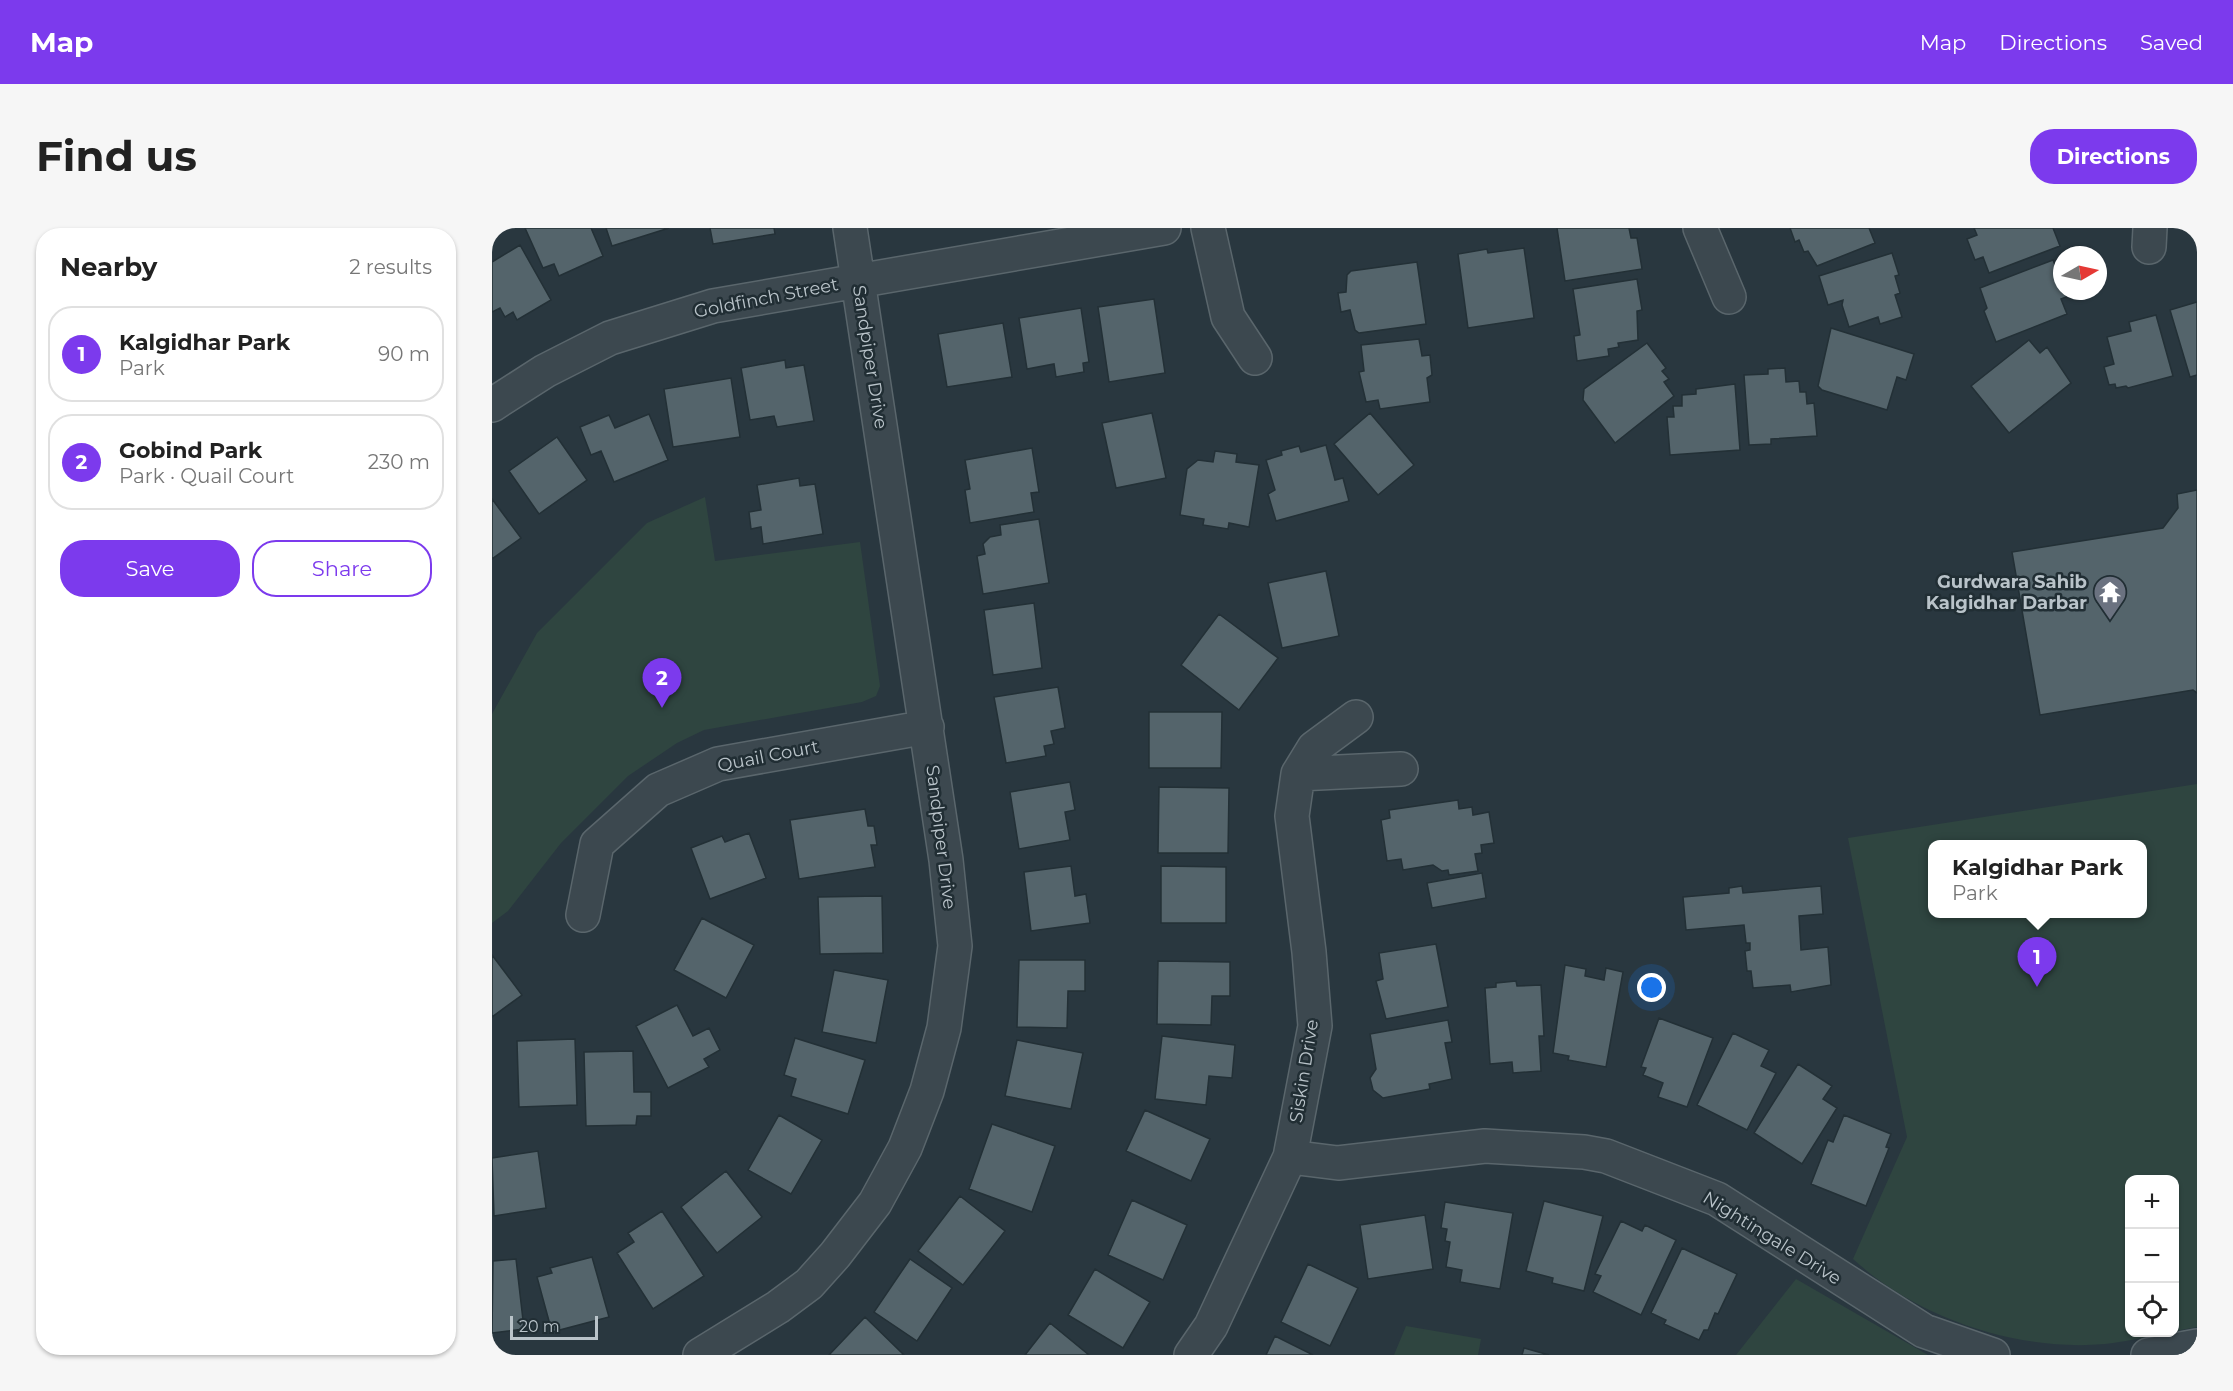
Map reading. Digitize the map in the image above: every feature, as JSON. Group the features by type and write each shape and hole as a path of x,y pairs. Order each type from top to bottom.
{"street":[{"name":"Sandpiper Drive","path":"700,1355 794,1296 809,1284 835,1255 875,1203 905,1148 927,1091 944,1028 955,946 927,727 850,228"},
{"name":"Goldfinch Street","path":"492,405 545,371 610,338 713,306 1164,228"},
{"path":"1208,228 1228,317 1255,358"},
{"path":"1700,228 1729,297"},
{"name":"Siskin Drive","path":"1191,1355 1211,1326 1290,1157 1315,1026 1309,952 1292,816 1298,774 1314,748 1356,717"},
{"name":"Quail Court","path":"583,915 597,844 658,790 718,764 927,727"},
{"path":"1298,774 1401,769"},
{"name":"Nightingale Drive","path":"1290,1157 1338,1163 1485,1146 1584,1152 1606,1156 1717,1199 1924,1331 1994,1355"},
{"path":"2148,1355 2197,1346"}],"green space":[{"path":"705,497 715,561 860,542 880,686 876,696 862,702 704,730 677,743 628,776 561,843 508,911 492,923 492,714 537,633 647,523"},
{"path":"2197,784 2197,1327 2179,1330 2179,1175 2125,1175 2125,1337 2146,1337 2105,1344 2072,1345 2004,1336 1970,1327 1907,1298 1879,1280 1853,1259 1907,1137 1848,838"},
{"path":"1796,1279 1928,1355 1736,1355"},
{"path":"1406,1326 1481,1339 1478,1355 1394,1355"}],"building":[{"path":"525,228 591,228 603,256 559,276 554,264 543,268"},
{"path":"606,228 669,228 612,246"},
{"path":"710,228 774,228 775,234 713,244"},
{"path":"1557,228 1629,228 1631,238 1637,238 1642,269 1565,281"},
{"path":"1790,228 1869,228 1875,243 1817,266 1808,251 1804,252 1799,240 1795,242"},
{"path":"1974,228 2053,228 2060,246 2053,246 2053,249 1989,273 1983,257 1975,260 1967,239 1977,235"},
{"path":"520,245 551,300 517,320 513,312 505,317 500,308 492,312 492,262"},
{"path":"1524,248 1534,318 1468,328 1458,254 1487,249 1488,253"},
{"path":"1892,253 1899,275 1895,276 1900,293 1895,295 1902,317 1880,324 1878,317 1849,327 1842,305 1843,300 1828,305 1819,276"},
{"path":"2053,260 2053,300 2061,300 2067,314 1996,342 1984,311 1987,308 1980,288"},
{"path":"1417,262 1426,324 1359,333 1355,330 1350,310 1341,312 1338,293 1346,292 1347,275 1351,271"},
{"path":"1637,279 1642,310 1637,311 1638,340 1618,343 1619,347 1608,349 1609,356 1577,361 1574,336 1580,335 1573,289"},
{"path":"1154,299 1165,373 1109,382 1098,307"},
{"path":"2197,302 2197,375 2190,377 2170,310"},
{"path":"1081,308 1089,362 1083,363 1084,372 1056,377 1054,364 1027,369 1019,318"},
{"path":"2156,315 2173,376 2128,388 2126,386 2116,388 2115,384 2109,385 2104,367 2114,364 2107,337 2131,331 2129,322"},
{"path":"1003,323 1012,377 947,387 938,334"},
{"path":"1831,328 1914,354 1906,380 1897,377 1887,410 1822,390 1818,386"},
{"path":"1419,339 1422,356 1430,355 1432,375 1427,378 1430,402 1380,409 1378,400 1366,402 1359,372 1364,371 1361,345"},
{"path":"2029,340 2040,353 2047,347 2071,383 2009,433 1971,386"},
{"path":"1647,343 1666,368 1662,371 1669,379 1664,382 1674,396 1615,443 1583,400 1584,389"},
{"path":"785,360 786,368 804,365 814,421 777,427 774,416 750,420 741,368"},
{"path":"1785,368 1786,382 1799,381 1800,392 1806,392 1807,404 1814,403 1817,436 1771,439 1771,444 1749,445 1744,375 1768,374 1768,369"},
{"path":"731,378 740,437 673,447 664,389"},
{"path":"1735,384 1740,450 1670,455 1667,417 1674,417 1673,406 1682,406 1682,395 1696,394 1696,389"},
{"path":"1152,413 1166,478 1116,488 1102,423"},
{"path":"1370,413 1414,465 1378,495 1334,444"},
{"path":"649,414 668,460 614,482 601,451 591,455 580,427 609,415 615,428"},
{"path":"557,437 587,480 539,514 509,471"},
{"path":"1326,445 1335,480 1343,478 1349,501 1276,521 1268,494 1275,490 1266,460 1282,455 1281,451 1299,446 1301,452"},
{"path":"1032,448 1039,492 1031,493 1034,512 970,523 965,490 970,489 965,460"},
{"path":"1215,451 1237,454 1236,462 1259,465 1249,527 1229,523 1228,529 1203,525 1204,519 1180,515 1187,469 1198,460 1213,462"},
{"path":"799,478 800,486 815,484 823,534 763,544 761,527 751,529 749,512 761,510 757,485"},
{"name":"Gurdwara Sahib Kalgidhar Darbar","path":"2197,490 2197,693 2193,690 2040,715 2012,552 2163,528 2178,508 2177,494"},
{"path":"492,499 521,538 492,559"},
{"path":"1039,519 1049,583 983,594 977,556 985,554 983,544 990,537 1001,535 1000,525"},
{"path":"1326,571 1339,636 1282,648 1268,583"},
{"path":"1034,603 1042,668 993,675 984,610"},
{"path":"1219,614 1278,658 1239,710 1181,665"},
{"path":"1058,687 1065,728 1051,731 1054,744 1044,746 1046,756 1006,763 994,697"},
{"path":"1149,712 1222,712 1221,768 1149,768"},
{"path":"1070,782 1075,810 1065,812 1070,840 1019,849 1010,792"},
{"path":"1159,787 1229,788 1228,853 1158,853"},
{"path":"1458,800 1459,809 1472,807 1473,815 1489,812 1494,843 1481,845 1482,853 1475,854 1478,871 1449,875 1448,870 1442,871 1433,865 1403,870 1401,859 1387,861 1381,820 1390,818 1389,810"},
{"path":"865,809 868,826 874,826 877,845 871,845 875,867 799,879 790,820"},
{"path":"749,833 766,878 710,899 691,848 722,836 725,842"},
{"path":"1071,866 1075,896 1086,894 1090,923 1031,931 1024,872"},
{"path":"1161,866 1226,867 1226,923 1161,923"},
{"path":"1482,873 1486,898 1432,908 1427,883"},
{"path":"1742,886 1743,893 1821,886 1823,914 1799,916 1801,950 1828,947 1831,985 1791,992 1790,985 1753,988 1751,971 1747,971 1745,951 1750,950 1750,943 1746,943 1744,925 1686,930 1683,897 1729,893 1729,888"},
{"path":"882,896 883,953 820,954 818,897"},
{"path":"702,918 754,945 726,998 674,970"},
{"path":"1436,944 1448,1007 1386,1019 1376,981 1383,979 1379,953"},
{"path":"492,955 522,995 492,1017"},
{"path":"1019,960 1085,960 1085,991 1068,991 1067,1028 1017,1027"},
{"path":"1158,961 1230,962 1230,996 1212,996 1211,1025 1157,1024"},
{"path":"1565,965 1586,969 1585,976 1604,980 1606,968 1623,972 1606,1067 1568,1060 1569,1056 1553,1053"},
{"path":"834,970 888,980 876,1043 822,1032"},
{"path":"1516,981 1517,986 1541,985 1544,1036 1539,1036 1541,1071 1513,1073 1512,1062 1490,1064 1485,988 1496,987 1496,983"},
{"path":"677,1005 693,1036 709,1028 720,1050 704,1059 709,1067 668,1088 636,1026"},
{"path":"1659,1018 1713,1038 1687,1107 1658,1097 1663,1083 1643,1075 1646,1068 1641,1067"},
{"path":"1448,1020 1452,1042 1445,1043 1452,1079 1429,1084 1430,1089 1383,1098 1373,1090 1370,1078 1376,1069 1370,1034"},
{"path":"1733,1033 1769,1050 1761,1066 1776,1073 1747,1130 1697,1105"},
{"path":"1162,1036 1235,1045 1232,1078 1209,1076 1206,1105 1155,1099"},
{"path":"795,1038 865,1060 848,1114 791,1096 796,1079 784,1075"},
{"path":"575,1039 577,1105 519,1107 517,1041"},
{"path":"1017,1040 1083,1053 1071,1109 1005,1096"},
{"path":"633,1051 634,1092 651,1092 651,1116 637,1116 636,1125 586,1126 584,1052"},
{"path":"1798,1064 1832,1086 1823,1099 1837,1108 1802,1164 1754,1133"},
{"path":"1145,1110 1210,1139 1191,1181 1126,1151"},
{"path":"779,1115 822,1140 791,1194 748,1170"},
{"path":"1844,1115 1891,1134 1886,1147 1889,1148 1866,1206 1811,1184 1828,1140 1833,1142"},
{"path":"992,1124 1055,1146 1032,1212 969,1189"},
{"path":"538,1151 546,1208 494,1216 492,1158"},
{"path":"726,1171 762,1217 717,1253 681,1207"},
{"path":"960,1196 1005,1231 963,1285 918,1251"},
{"path":"1132,1200 1187,1225 1163,1280 1108,1255"},
{"path":"1544,1201 1603,1216 1584,1291 1552,1283 1553,1278 1526,1271"},
{"path":"1445,1202 1513,1213 1500,1289 1460,1282 1462,1270 1446,1267 1450,1242 1445,1241 1447,1229 1441,1228"},
{"path":"662,1211 704,1276 653,1309 617,1253 634,1242 628,1233"},
{"path":"1425,1215 1433,1269 1368,1279 1360,1225"},
{"path":"1621,1221 1642,1231 1645,1225 1676,1240 1641,1315 1593,1292 1601,1276 1595,1274"},
{"path":"1682,1248 1737,1274 1718,1314 1715,1313 1708,1330 1704,1330 1699,1340 1664,1324 1666,1320 1651,1313"},
{"path":"592,1257 609,1317 552,1332 537,1277 552,1273 550,1268"},
{"path":"516,1259 524,1329 492,1333 493,1261"},
{"path":"910,1259 952,1288 917,1341 874,1312"},
{"path":"1308,1264 1358,1288 1330,1346 1281,1322"},
{"path":"1095,1269 1150,1302 1123,1348 1068,1315"},
{"path":"865,1317 904,1355 829,1355"},
{"path":"1050,1323 1089,1355 1025,1355"},
{"path":"1275,1336 1313,1355 1266,1355"},
{"path":"1524,1348 1549,1355 1522,1355"}],"place":[{"name":"Gurdwara Sahib Kalgidhar Darbar","path":"2110,621"},
{"name":"Gobind Park","path":"662,708"},
{"name":"Kalgidhar Park","path":"2037,987"}]}
